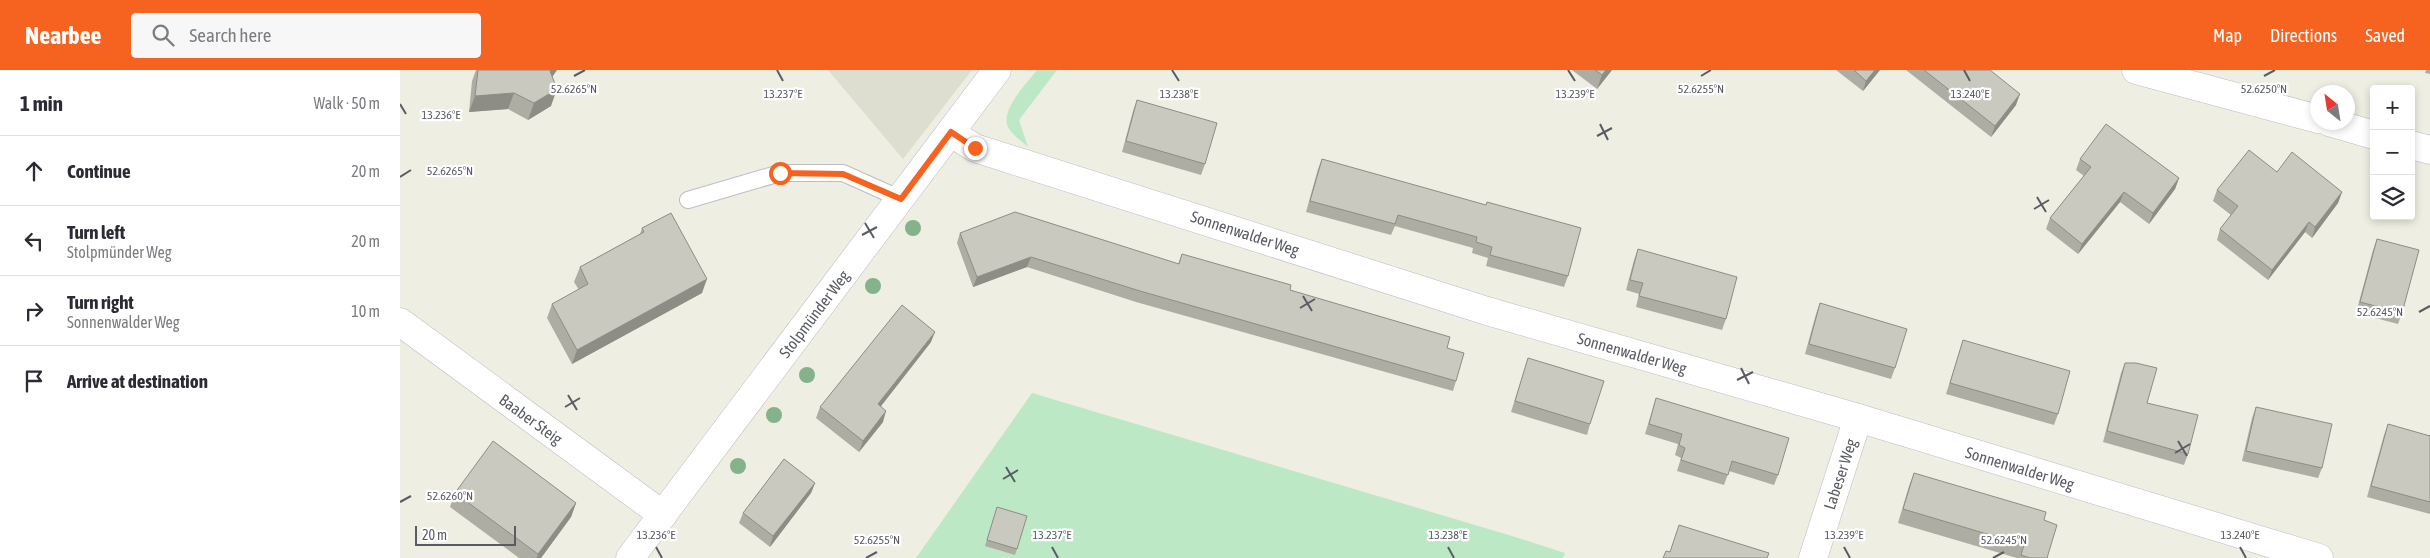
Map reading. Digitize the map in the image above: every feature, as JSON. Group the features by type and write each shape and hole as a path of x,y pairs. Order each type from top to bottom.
{"street":[{"name":"Stolpmünder Weg","path":"630,558 997,70"},
{"path":"2136,70 2310,117"},
{"path":"2355,129 2370,133"},
{"name":"Sonnenwalder Weg","path":"951,132 975,148 1488,311 1858,418 2287,554 2319,558"},
{"path":"2415,146 2430,150"},
{"name":"Baaber Steig","path":"400,322 663,515"},
{"name":"Labeser Weg","path":"1813,558 1858,418"}],"lane":[{"path":"688,200 780,173 843,174 901,199"}],"shaded area":[{"path":"828,70 972,70 903,159"}],"green space":[{"path":"1037,70 1057,70 1019,120 1028,147 1010,130 1007,120 1011,105 1021,89"},
{"path":"1032,393 1565,553 1563,558 916,558"}],"building":[{"path":"478,70 551,70 557,89 534,103 514,93 475,96"},
{"path":"1595,70 1606,70 1602,75"},
{"path":"1854,70 1875,70 1866,81"},
{"path":"1924,70 1990,70 2020,94 1995,126"},
{"path":"1137,100 1217,123 1205,164 1126,141"},
{"path":"2106,124 2179,178 2153,213 2124,192 2082,244 2050,218 2091,167 2080,159"},
{"path":"2249,150 2277,172 2292,152 2342,192 2315,227 2309,222 2272,270 2220,229 2238,206 2217,190"},
{"path":"1322,159 1486,205 1487,202 1581,228 1568,276 1490,255 1492,247 1476,242 1477,237 1398,215 1395,224 1310,201"},
{"path":"1015,212 1179,264 1182,254 1291,285 1290,290 1450,337 1447,348 1464,353 1456,381 1140,291 1031,257 977,277 960,233"},
{"path":"671,213 707,279 577,350 552,304 588,284 580,267 644,232 642,228"},
{"path":"2377,239 2419,250 2402,313 2360,302"},
{"path":"1638,249 1737,277 1726,319 1639,296 1643,283 1630,280"},
{"path":"1820,303 1907,329 1895,368 1809,344"},
{"path":"902,305 935,332 878,404 886,411 863,441 820,407"},
{"path":"1963,340 2070,371 2058,414 1950,383"},
{"path":"1528,358 1604,381 1590,424 1515,401"},
{"path":"2125,363 2136,363 2157,368 2147,403 2198,415 2188,454 2107,431"},
{"path":"1656,398 1789,438 1778,475 1732,461 1728,475 1681,460 1685,448 1679,445 1682,434 1649,424"},
{"path":"2256,407 2332,424 2322,468 2246,451"},
{"path":"2388,424 2430,436 2430,502 2371,486"},
{"path":"493,441 576,503 538,554 455,493"},
{"path":"784,459 815,483 773,536 743,513"},
{"path":"1914,473 2046,512 2044,520 2057,525 2047,558 2030,558 2021,555 2024,545 1903,509"},
{"path":"997,507 1027,516 1017,549 987,540"},
{"path":"1679,525 1769,553 1767,558 1663,558 1666,551 1670,552"}],"route":[{"path":"780,173 843,174 901,199 951,132 975,148"}]}
